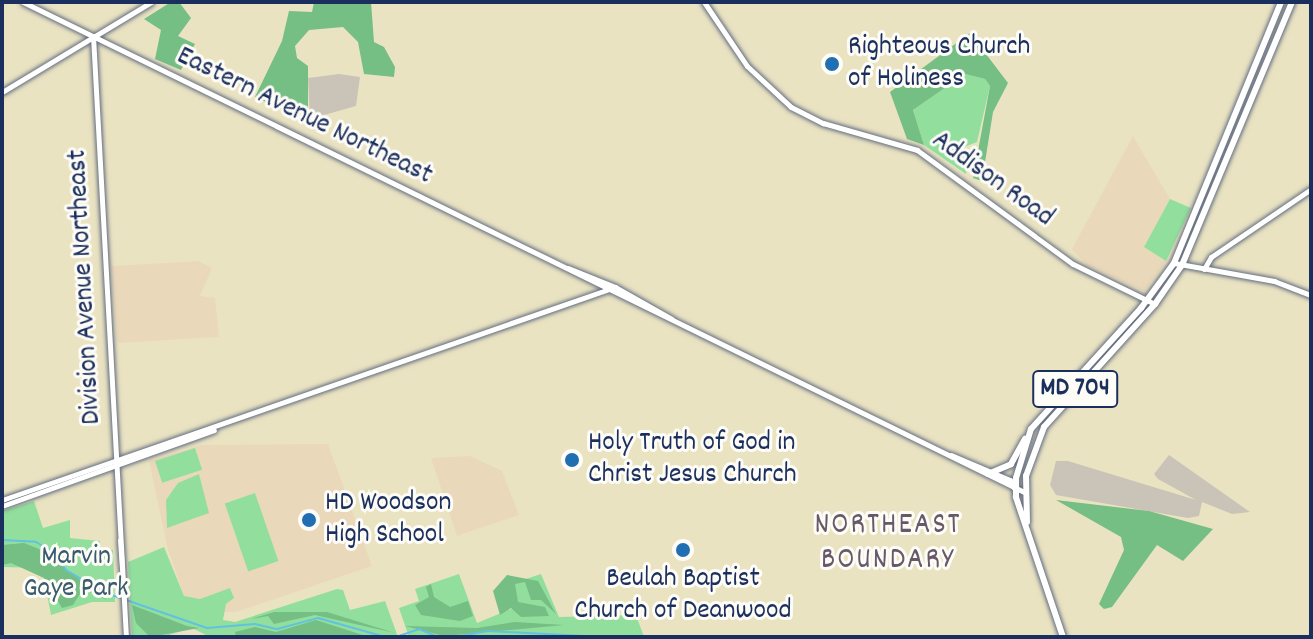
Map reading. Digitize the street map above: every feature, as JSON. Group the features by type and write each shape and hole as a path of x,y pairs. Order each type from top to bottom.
{"main road":[{"name":"Eastern Avenue Northeast","path":"23,2 950,456 991,473 1024,492"},
{"path":"2,92 151,2"},
{"name":"Addison Road","path":"704,2 747,66 788,105 823,123 900,142 927,155 1073,264 1155,304"},
{"name":"MD 704","path":"1015,488 1031,429 1178,264 1281,2"},
{"name":"MD 704","path":"1024,492 1047,421 1155,304 1178,264 1292,2"},
{"name":"Division Avenue Northeast","path":"93,36 126,637"},
{"path":"1204,269 1211,257 1311,189"},
{"path":"1178,264 1274,281 1311,295"},
{"path":"2,503 63,485 116,463 613,289"},
{"path":"991,473 1011,464 1031,429"},
{"path":"2,503 82,471 116,463"},
{"path":"63,485 82,471"},
{"path":"39,493 51,482"},
{"path":"1015,488 1063,637"},
{"path":"1024,492 1030,537"}],"shaded area":[{"path":"339,74 360,77 356,106 310,119 308,78"},
{"path":"1133,136 1170,199 1144,247 1166,261 1144,291 1087,265 1072,249"},
{"path":"198,261 212,268 200,296 215,298 219,337 117,343 111,266"},
{"name":"HD Woodson High School","path":"328,444 372,566 236,612 223,612 226,604 184,596 168,550 149,461 201,445"},
{"path":"1169,455 1250,512 1232,514 1202,502 1199,516 1188,518 1056,495 1050,485 1056,461 1068,461 1196,500 1154,474"},
{"path":"470,456 502,471 519,515 457,536 431,458"}],"green space":[{"path":"171,2 179,2 191,18 178,36 195,44 181,70 155,59 161,30 144,19"},
{"path":"314,2 371,2 374,42 384,47 395,67 394,77 364,74 358,42 343,27 309,30 295,46 297,58 308,66 308,111 292,114 255,97 282,41 289,11 312,12"},
{"path":"970,33 1008,83 993,112 982,181 973,178 990,86 985,79 965,74 913,110 924,145 907,139 890,92"},
{"path":"965,74 985,79 990,86 977,142 964,147 969,157 966,174 924,145 913,110"},
{"path":"1170,199 1191,208 1166,261 1144,247"},
{"path":"195,448 202,470 162,483 155,461"},
{"path":"199,474 209,513 167,528 166,500 178,483"},
{"path":"255,493 278,561 248,571 225,503"},
{"path":"1056,500 1149,511 1213,529 1183,561 1157,545 1112,607 1104,609 1099,604 1124,550 1121,537"},
{"name":"Marvin Gaye Park","path":"34,501 43,528 70,520 70,538 100,541 100,549 113,550 115,602 92,602 51,615 42,568 2,567 2,511"},
{"path":"24,543 39,549 107,600 83,589 73,605 62,608 44,578 11,563 2,565 2,545"},
{"name":"Marvin Gaye Park","path":"164,547 184,596 200,599 230,588 234,598 226,604 223,620 235,622 337,589 343,590 350,610 385,601 398,637 210,637 192,628 162,637 132,637 128,562"},
{"path":"459,574 477,623 513,608 507,585 541,574 559,617 636,615 644,637 409,637 399,608 419,601 415,589"},
{"path":"507,575 538,581 556,614 541,600 531,600 525,582 515,584 518,602 545,607 549,616 521,617 511,608 500,615 493,591"},
{"path":"431,584 434,597 450,607 468,601 473,616 460,621 421,615 415,605 429,597 426,587"},
{"path":"132,605 199,628 150,637 136,623"},
{"path":"274,612 327,612 395,633 315,615 274,624 268,616 251,619"},
{"path":"316,620 369,637 236,637 235,632 255,627 276,632"},
{"path":"515,622 564,625 444,636 405,626 477,628"}],"waterway":[{"path":"2,540 36,542 50,550 66,570 103,592 207,628 255,624 277,629 318,618 385,637"},
{"path":"396,637 419,629 438,637"},
{"path":"456,637 488,631 604,637"}],"place":[{"name":"Righteous Church of Holiness","path":"832,64"},
{"name":"Holy Truth of God in Christ Jesus Church","path":"572,460"},
{"name":"HD Woodson High School","path":"309,520"},
{"name":"Beulah Baptist Church of Deanwood","path":"683,550"}],"district":[{"name":"NORTHEAST BOUNDARY","path":"888,544"}]}
